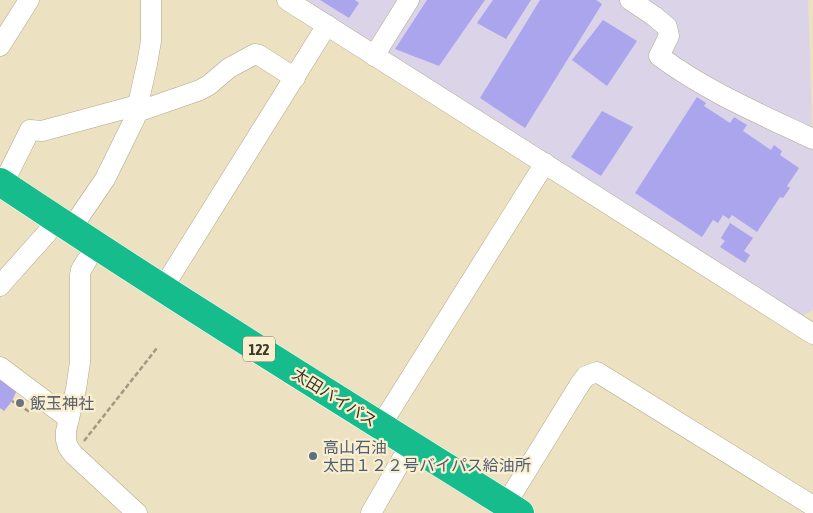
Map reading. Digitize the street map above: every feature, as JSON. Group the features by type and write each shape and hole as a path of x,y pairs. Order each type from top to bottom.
{"highway":[{"name":"太田バイパス","path":"1,190 59,231 163,288 381,425 504,510"},
{"name":"太田バイパス","path":"59,231 87,260 402,459 504,510"}],"street":[{"path":"0,46 29,0"},
{"path":"0,286 59,231 105,179 135,118 147,64 150,41 151,0"},
{"path":"287,0 813,334"},
{"path":"374,56 409,0"},
{"path":"630,0 667,27 669,36 659,56 678,70 727,99 813,140"},
{"path":"163,288 328,25"},
{"path":"1,190 30,130 42,131 137,108 205,87 229,68 255,54 295,78"},
{"path":"381,425 545,163"},
{"path":"87,260 80,275 80,362 76,389 68,418 66,440 73,454 137,513"},
{"path":"0,367 68,418"},
{"path":"504,510 580,384 586,376 597,372 813,506"},
{"path":"371,513 402,459"}],"path":[{"path":"73,454 158,348"}],"shaded area":[{"path":"301,0 808,0 813,153 813,310 800,317"}],"building":[{"path":"320,0 355,0 359,3 349,18"},
{"path":"427,0 485,0 439,66 395,49"},
{"path":"493,0 531,0 506,39 477,23"},
{"path":"540,0 596,0 602,4 525,128 480,98"},
{"path":"603,20 637,41 607,86 572,60"},
{"path":"697,97 706,103 704,106 730,123 734,117 747,125 743,131 771,150 774,145 782,151 780,155 799,168 787,186 790,188 783,198 780,197 757,232 732,215 729,219 723,215 718,223 713,220 702,237 635,193"},
{"path":"602,111 633,127 601,176 571,157"},
{"path":"730,223 753,238 744,251 750,255 745,263 720,247 725,241 721,238"},
{"path":"0,379 17,390 12,401 4,411 0,408"}],"place":[{"name":"飯玉神社","path":"20,403"},
{"name":"高山石油 太田１２２号バイパス給油所","path":"313,456"}]}
